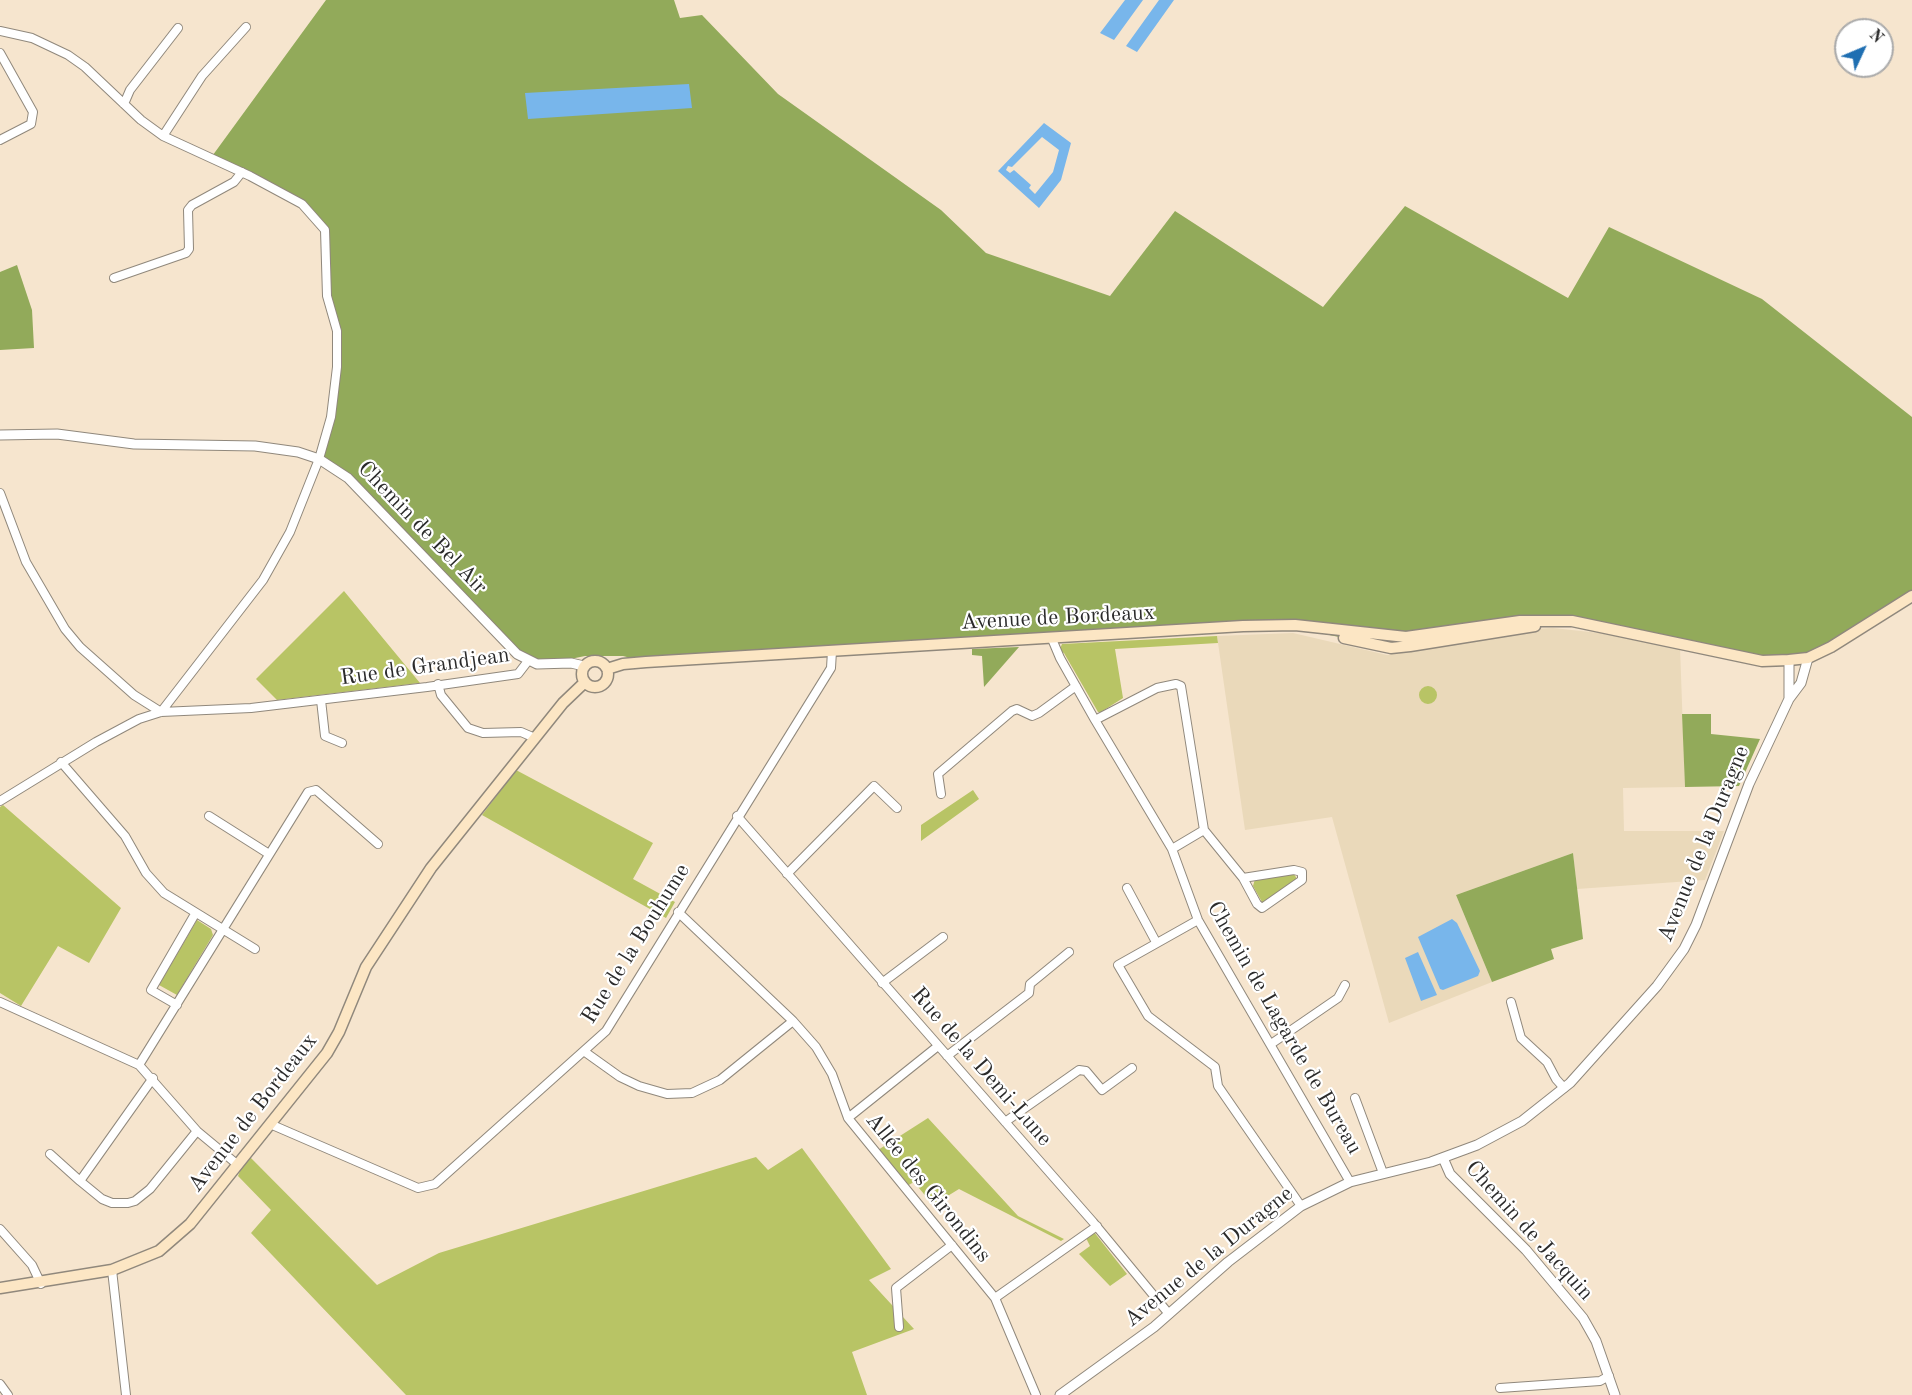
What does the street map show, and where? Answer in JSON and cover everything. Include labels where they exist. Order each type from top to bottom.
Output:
[{"type":"main road","points":[[1272,627],[1320,633],[1391,648],[1422,646],[1550,624],[1601,626],[1762,661],[1789,660],[1808,658],[1849,637],[1912,596]]},
{"type":"main road","name":"Avenue de Bordeaux","points":[[608,669],[623,664],[646,662],[1243,626],[1295,625],[1406,638],[1510,621],[1572,621],[1601,626]]},
{"type":"main road","points":[[596,660],[608,669],[608,677],[600,686],[592,686],[585,682],[582,674],[584,666],[596,660]]},
{"type":"main road","name":"Avenue de Bordeaux","points":[[0,1288],[41,1284],[112,1270],[139,1261],[168,1245],[190,1224],[335,1040],[366,967],[409,900],[534,738],[563,703],[585,682]]},
{"type":"street","points":[[163,136],[202,76],[246,27]]},
{"type":"street","points":[[124,104],[130,90],[178,28]]},
{"type":"street","points":[[0,41],[2,32],[32,38],[68,55],[163,136],[242,172],[302,204],[325,230],[327,296],[337,331],[337,367],[331,417],[319,459],[290,532],[263,580],[221,631],[187,676],[174,698],[161,712],[134,695],[80,647],[64,629],[26,562],[3,513],[0,492]]},
{"type":"street","points":[[0,53],[33,112],[31,124],[0,140]]},
{"type":"street","points":[[114,278],[186,253],[189,249],[188,210],[192,205],[234,182],[242,172]]},
{"type":"street","name":"Chemin de Bel Air","points":[[0,435],[57,434],[134,444],[255,446],[298,452],[319,459],[348,478],[508,646],[528,661]]},
{"type":"street","name":"Chemin de Lagarde de Bureau","points":[[1053,639],[1076,687],[1172,849],[1198,920],[1350,1182]]},
{"type":"street","name":"Rue de la Bouhume","points":[[270,1124],[418,1188],[435,1184],[606,1031],[737,816],[831,668],[832,651]]},
{"type":"street","name":"Avenue de la Duragne","points":[[1060,1395],[1169,1314],[1228,1262],[1301,1206],[1350,1182],[1443,1158],[1477,1145],[1522,1121],[1564,1088],[1657,986],[1684,950],[1696,925],[1749,784],[1789,699],[1801,683],[1808,658]]},
{"type":"street","name":"Avenue de la Duragne","points":[[1789,660],[1789,699]]},
{"type":"street","points":[[528,661],[537,664],[584,666]]},
{"type":"street","name":"Rue de Grandjean","points":[[0,801],[61,762],[139,719],[161,712],[251,708],[427,687],[518,674],[528,661]]},
{"type":"street","points":[[438,684],[441,695],[468,728],[483,733],[521,732],[534,738]]},
{"type":"street","points":[[1095,720],[1157,688],[1176,684],[1181,686],[1204,830],[1243,878],[1257,904],[1263,909],[1302,880],[1302,872],[1294,870],[1243,878]]},
{"type":"street","points":[[941,794],[938,774],[1012,711],[1017,709],[1032,716],[1040,713],[1076,687]]},
{"type":"street","name":"Rue de Grandjean","points":[[321,700],[325,736],[342,743]]},
{"type":"street","points":[[61,762],[125,836],[152,881],[164,893],[255,950]]},
{"type":"street","points":[[787,874],[874,786],[897,808]]},
{"type":"street","points":[[139,1065],[308,792],[316,790],[378,844]]},
{"type":"street","points":[[209,816],[269,854]]},
{"type":"street","name":"Rue de la Demi-Lune","points":[[737,816],[1097,1226],[1169,1314]]},
{"type":"street","points":[[1172,849],[1204,830]]},
{"type":"street","points":[[1127,888],[1156,942]]},
{"type":"street","name":"Allée des Girondins","points":[[678,912],[794,1021],[816,1047],[848,1118],[996,1299],[1036,1395]]},
{"type":"street","points":[[177,1005],[151,990],[195,914]]},
{"type":"street","points":[[1198,920],[1118,965],[1148,1016],[1215,1068],[1218,1086],[1301,1206]]},
{"type":"street","points":[[882,982],[943,937]]},
{"type":"street","points":[[946,1056],[1029,993],[1030,984],[1069,952]]},
{"type":"street","points":[[1271,1044],[1338,998],[1344,985]]},
{"type":"street","points":[[1511,1002],[1521,1038],[1548,1062],[1556,1079],[1564,1088]]},
{"type":"street","points":[[1,1004],[117,1053],[139,1065],[153,1078],[197,1131],[238,1165]]},
{"type":"street","points":[[585,1052],[620,1077],[639,1086],[667,1094],[692,1093],[728,1075],[794,1021]]},
{"type":"street","points":[[848,1118],[938,1046]]},
{"type":"street","points":[[1005,1122],[1079,1070],[1086,1071],[1102,1090],[1132,1068]]},
{"type":"street","points":[[80,1180],[153,1078]]},
{"type":"street","points":[[1355,1098],[1383,1173]]},
{"type":"street","points":[[50,1154],[102,1199],[112,1203],[128,1203],[135,1201],[150,1189],[197,1131]]},
{"type":"street","name":"Chemin de Jacquin","points":[[1443,1158],[1450,1174],[1526,1250],[1582,1318],[1593,1335],[1615,1395]]},
{"type":"street","points":[[996,1299],[1097,1226]]},
{"type":"street","points":[[0,1229],[32,1264],[41,1284]]},
{"type":"street","points":[[899,1327],[896,1288],[952,1245]]},
{"type":"street","points":[[112,1270],[126,1395]]},
{"type":"street","points":[[1500,1389],[1600,1380],[1609,1376]]},
{"type":"street","points":[[0,1384],[8,1395]]},
{"type":"shaded area","points":[[1553,628],[1609,634],[1680,647],[1685,787],[1623,788],[1624,831],[1724,831],[1705,880],[1577,889],[1573,853],[1456,895],[1492,982],[1389,1023],[1332,817],[1245,830],[1217,636],[1293,633],[1387,655],[1511,630]]},
{"type":"green space","points":[[326,0],[674,0],[680,18],[702,15],[778,94],[941,210],[986,253],[1110,296],[1175,211],[1323,307],[1405,206],[1568,298],[1609,227],[1762,299],[1912,417],[1912,596],[1816,654],[1762,661],[1606,626],[1550,624],[1391,648],[1320,633],[1272,627],[646,662],[623,656],[585,656],[546,664],[528,661],[348,478],[319,459],[331,417],[337,331],[327,296],[325,230],[302,204],[210,159]]},
{"type":"green space","points":[[17,265],[32,310],[34,348],[0,350],[0,272]]},
{"type":"green space","points":[[344,591],[420,683],[277,700],[256,679]]},
{"type":"green space","points":[[1217,636],[1218,643],[1115,649],[1123,698],[1101,712],[1098,712],[1064,653],[1059,651],[1062,644]]},
{"type":"green space","points":[[1019,647],[984,687],[982,656],[972,655],[972,649]]},
{"type":"green space","points":[[1428,686],[1434,689],[1437,695],[1434,701],[1428,704],[1422,701],[1419,695],[1422,689]]},
{"type":"green space","points":[[1682,714],[1711,714],[1711,734],[1760,739],[1739,786],[1685,787]]},
{"type":"green space","points":[[516,770],[653,843],[633,879],[675,902],[666,918],[482,815]]},
{"type":"green space","points":[[973,790],[979,799],[921,841],[921,825]]},
{"type":"green space","points":[[3,805],[121,908],[89,963],[58,946],[21,1006],[0,993],[0,807]]},
{"type":"green space","points":[[1573,853],[1583,939],[1551,949],[1554,959],[1492,982],[1456,895]]},
{"type":"green space","points":[[1294,874],[1297,879],[1267,902],[1262,902],[1253,886],[1255,879]]},
{"type":"green space","points":[[197,920],[211,929],[213,935],[177,995],[159,985]]},
{"type":"green space","points":[[928,1118],[1018,1216],[1064,1239],[1061,1241],[959,1189],[933,1205],[914,1182],[907,1186],[878,1150]]},
{"type":"green space","points":[[802,1148],[891,1269],[869,1280],[914,1329],[852,1352],[867,1395],[406,1395],[251,1233],[271,1210],[238,1176],[247,1154],[377,1285],[439,1253],[756,1157],[768,1170]]},
{"type":"green space","points":[[1094,1232],[1127,1274],[1110,1286],[1079,1254],[1090,1246],[1086,1238]]},
{"type":"water","points":[[1125,0],[1143,0],[1114,40],[1100,33]]},
{"type":"water","points":[[1159,0],[1174,0],[1137,52],[1126,46]]},
{"type":"water","points":[[689,84],[692,108],[528,119],[525,93]]},
{"type":"water","points":[[1044,123],[1071,143],[1061,180],[1039,208],[998,171]],"holes":[[[1042,137],[1059,150],[1053,172],[1035,194],[1029,188],[1031,185],[1014,170],[1010,173],[1006,170],[1008,166],[1012,167]]]},
{"type":"water","points":[[1452,919],[1457,923],[1480,971],[1478,976],[1443,990],[1440,989],[1418,937]]},
{"type":"water","points":[[1418,952],[1437,995],[1421,1001],[1405,958]]}]
